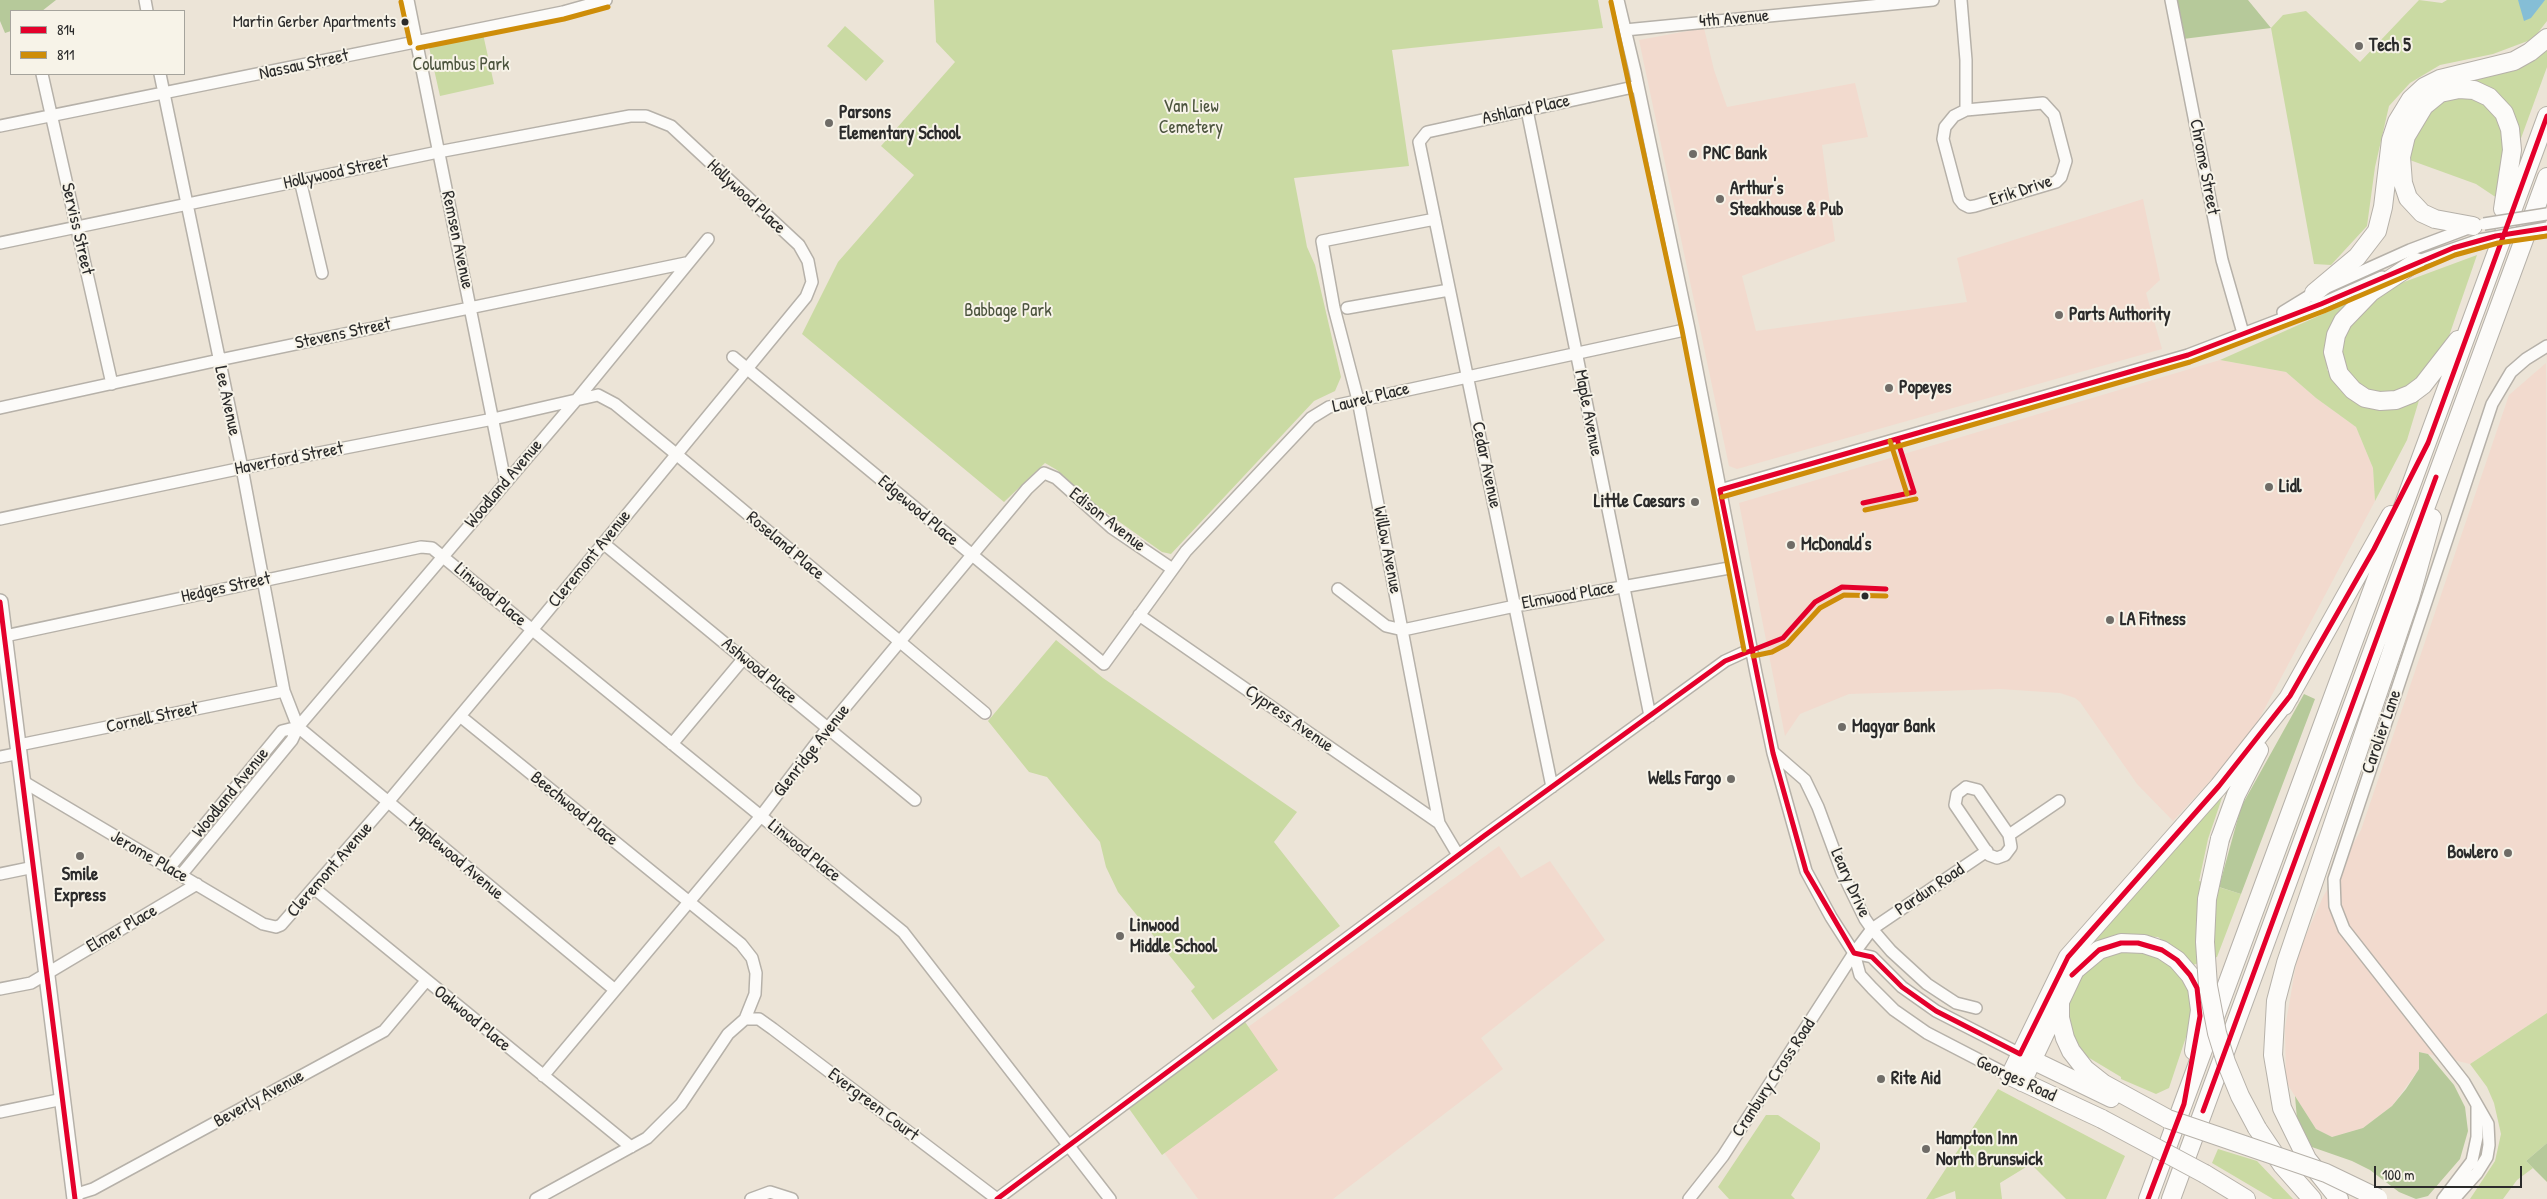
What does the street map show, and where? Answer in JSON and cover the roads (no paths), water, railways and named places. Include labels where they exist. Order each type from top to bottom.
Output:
[{"type":"highway","points":[[2314,293],[2357,257],[2377,231],[2384,207],[2391,140],[2397,122],[2411,99],[2424,87],[2440,79],[2514,61],[2530,52],[2547,38]]},
{"type":"highway","points":[[2479,230],[2435,219],[2417,209],[2408,198],[2401,175],[2401,157],[2406,136],[2417,115],[2436,96],[2459,89],[2474,90],[2489,96],[2504,113],[2510,129],[2512,162],[2495,254]]},
{"type":"highway","points":[[2148,1199],[2547,116]]},
{"type":"highway","points":[[2171,1199],[2547,177]]},
{"type":"highway","points":[[2416,262],[2363,299],[2339,327],[2334,343],[2334,360],[2339,374],[2347,386],[2365,398],[2380,401],[2396,400],[2411,394],[2429,379],[2470,324]]},
{"type":"highway","points":[[2340,1199],[2307,1159],[2282,1108],[2273,1054],[2276,1002],[2286,963],[2410,598],[2466,395]]},
{"type":"highway","points":[[2312,1199],[2286,1171],[2256,1128],[2226,1062],[2216,1033],[2208,986],[2205,942],[2207,899],[2220,839],[2242,782],[2374,549],[2428,443]]},
{"type":"highway","points":[[2016,1079],[2068,957],[2219,786],[2290,696]]},
{"type":"highway","points":[[2026,1057],[2071,977],[2080,965],[2099,950],[2114,945],[2144,944],[2162,950],[2177,960],[2194,982],[2200,1010],[2184,1104]]},
{"type":"highway","points":[[2060,999],[2063,1032],[2070,1051],[2111,1094],[2168,1118],[2342,1180],[2379,1198]]},
{"type":"highway","name":"Georges Road","points":[[2026,1057],[2111,1094]]},
{"type":"highway","name":"Georges Road","points":[[2016,1079],[2102,1119],[2205,1174]]},
{"type":"highway","points":[[2180,1199],[2190,1146]]},
{"type":"highway","points":[[2205,1174],[2235,1199]]},
{"type":"highway","points":[[2205,1174],[2246,1199]]},
{"type":"main road","points":[[0,602],[75,1197]]},
{"type":"street","name":"Remsen Avenue","points":[[408,0],[505,481]]},
{"type":"street","name":"Nassau Street","points":[[0,126],[563,12],[606,0]]},
{"type":"street","name":"Georges Road","points":[[1618,0],[1689,329],[1751,649],[1773,752],[1806,871],[1831,917],[1854,953],[1860,975],[1894,1010],[1942,1043],[2016,1079]]},
{"type":"street","name":"4th Avenue","points":[[1625,30],[1868,3],[1933,0]]},
{"type":"street","points":[[1961,0],[1966,60],[1966,110]]},
{"type":"street","name":"Chrome Street","points":[[2171,0],[2222,260],[2243,333]]},
{"type":"street","name":"Serviss Street","points":[[42,75],[112,384]]},
{"type":"street","name":"Lee Avenue","points":[[160,75],[242,468],[284,691],[298,727]]},
{"type":"street","name":"Ashland Place","points":[[1419,142],[1428,132],[1638,86]]},
{"type":"street","name":"Erik Drive","points":[[2043,103],[2049,107],[2054,115],[2066,161],[2061,177],[2056,182],[1975,206],[1962,204],[1959,200],[1945,153],[1943,139],[1945,127],[1949,121],[1966,110],[2043,103]]},
{"type":"street","name":"Maple Avenue","points":[[1526,110],[1650,716]]},
{"type":"street","name":"Hollywood Street","points":[[0,243],[438,152],[630,116],[646,116],[671,126]]},
{"type":"street","name":"Hollywood Place","points":[[671,126],[799,245],[808,261],[811,274]]},
{"type":"street","name":"Cedar Avenue","points":[[1419,142],[1552,787]]},
{"type":"street","points":[[300,180],[322,273]]},
{"type":"street","points":[[2262,325],[2314,293],[2417,247],[2547,214]]},
{"type":"street","name":"Willow Avenue","points":[[1435,220],[1322,241],[1334,308],[1358,400],[1439,823],[1458,855]]},
{"type":"street","points":[[1720,490],[2188,355],[2262,325],[2321,304],[2416,262],[2479,230],[2547,228]]},
{"type":"street","name":"Woodland Avenue","points":[[181,875],[292,740],[298,727],[444,557],[505,481],[578,398],[686,263],[708,239]]},
{"type":"street","name":"Stevens Street","points":[[0,408],[219,360],[686,263]]},
{"type":"street","name":"Cleremont Avenue","points":[[276,927],[290,918],[388,802],[806,297],[812,282],[811,274]]},
{"type":"street","points":[[1347,308],[1450,290]]},
{"type":"street","name":"Laurel Place","points":[[1104,664],[1171,568],[1311,418],[1329,407],[1689,329]]},
{"type":"street","name":"Carolier Lane","points":[[2454,1199],[2481,1167],[2488,1152],[2488,1124],[2464,1082],[2344,929],[2335,906],[2334,879],[2492,404],[2511,372],[2526,359],[2547,346]]},
{"type":"street","name":"Edgewood Place","points":[[733,357],[1104,664]]},
{"type":"street","name":"Roseland Place","points":[[578,398],[598,395],[615,404],[985,713]]},
{"type":"street","name":"Haverford Street","points":[[0,519],[242,468],[493,419],[578,398]]},
{"type":"street","name":"Glenridge Avenue","points":[[543,1076],[761,816],[828,729],[899,642],[1027,489],[1044,473]]},
{"type":"street","name":"Edison Avenue","points":[[1044,473],[1056,478],[1112,528],[1171,568]]},
{"type":"street","name":"Ashwood Place","points":[[603,543],[915,800]]},
{"type":"street","name":"Hedges Street","points":[[3,637],[426,546],[444,557]]},
{"type":"street","name":"Linwood Place","points":[[444,557],[903,932],[1110,1199]]},
{"type":"street","name":"Elmwood Place","points":[[1403,630],[1515,606],[1735,567]]},
{"type":"street","points":[[1338,589],[1386,626],[1403,630]]},
{"type":"street","name":"Cypress Avenue","points":[[1139,615],[1439,823]]},
{"type":"street","points":[[997,1199],[1458,855],[1726,661],[1751,649]]},
{"type":"street","points":[[672,744],[744,658]]},
{"type":"street","name":"Cornell Street","points":[[0,757],[20,749],[284,691]]},
{"type":"street","name":"Beechwood Place","points":[[460,716],[689,902]]},
{"type":"street","name":"Woodland Avenue","points":[[169,868],[282,731],[298,727]]},
{"type":"street","name":"Maplewood Avenue","points":[[298,727],[615,990]]},
{"type":"street","name":"Leary Drive","points":[[1773,752],[1805,780],[1818,806],[1842,872],[1865,919],[1872,929],[1891,951],[1927,984],[1956,1003],[1976,1008]]},
{"type":"street","name":"Jerome Place","points":[[24,782],[263,924],[276,927]]},
{"type":"street","points":[[1971,787],[1978,790],[2009,835],[2011,847],[2005,855],[1997,858],[1987,852],[1955,805],[1955,797],[1960,790],[1971,787]]},
{"type":"street","points":[[2009,835],[2059,800]]},
{"type":"street","name":"Pardun Road","points":[[1854,953],[1872,929],[1987,852]]},
{"type":"street","points":[[0,874],[34,868]]},
{"type":"street","name":"Elmer Place","points":[[0,989],[31,983],[196,884]]},
{"type":"street","name":"Oakwood Place","points":[[314,889],[631,1147]]},
{"type":"street","points":[[536,1199],[647,1138],[681,1104],[728,1034],[745,1019],[755,994],[756,973],[752,958],[741,944],[689,902]]},
{"type":"street","name":"Georges Road","points":[[1854,953],[1872,958],[1902,987],[1936,1011],[2026,1057]]},
{"type":"street","name":"Cranbury Cross Road","points":[[1688,1199],[1723,1156],[1854,953]]},
{"type":"street","name":"Beverly Avenue","points":[[75,1197],[384,1031],[426,981]]},
{"type":"street","name":"Evergreen Court","points":[[745,1019],[759,1019],[773,1029],[997,1199]]},
{"type":"street","points":[[0,1112],[63,1099]]},
{"type":"street","name":"Carolier Lane","points":[[2443,1199],[2472,1161],[2477,1137],[2477,1105]]},
{"type":"street","points":[[751,1199],[770,1192],[792,1199]]},
{"type":"water","points":[[2518,0],[2545,0],[2531,18],[2524,21]]},
{"type":"place","name":"Martin Gerber Apartments","points":[[405,22]]},
{"type":"place","name":"Tech 5","points":[[2359,46]]},
{"type":"place","name":"Parsons Elementary School","points":[[829,123]]},
{"type":"place","name":"PNC Bank","points":[[1693,154]]},
{"type":"place","name":"Arthur's Steakhouse & Pub","points":[[1720,199]]},
{"type":"place","name":"Parts Authority","points":[[2059,315]]},
{"type":"place","name":"Popeyes","points":[[1889,388]]},
{"type":"place","name":"Lidl","points":[[2269,487]]},
{"type":"place","name":"Little Caesars","points":[[1695,502]]},
{"type":"place","name":"McDonald's","points":[[1791,545]]},
{"type":"place","name":"LA Fitness","points":[[2110,620]]},
{"type":"place","name":"Magyar Bank","points":[[1842,727]]},
{"type":"place","name":"Wells Fargo","points":[[1731,779]]},
{"type":"place","name":"Bowlero","points":[[2508,853]]},
{"type":"place","name":"Smile Express","points":[[80,856]]},
{"type":"place","name":"Linwood Middle School","points":[[1120,936]]},
{"type":"place","name":"Rite Aid","points":[[1881,1079]]},
{"type":"place","name":"Hampton Inn North Brunswick","points":[[1926,1149]]},
{"type":"park label","name":"Columbus Park","points":[[461,65]]},
{"type":"park label","name":"Van Liew Cemetery","points":[[1191,117]]},
{"type":"park label","name":"Babbage Park","points":[[1008,311]]}]
